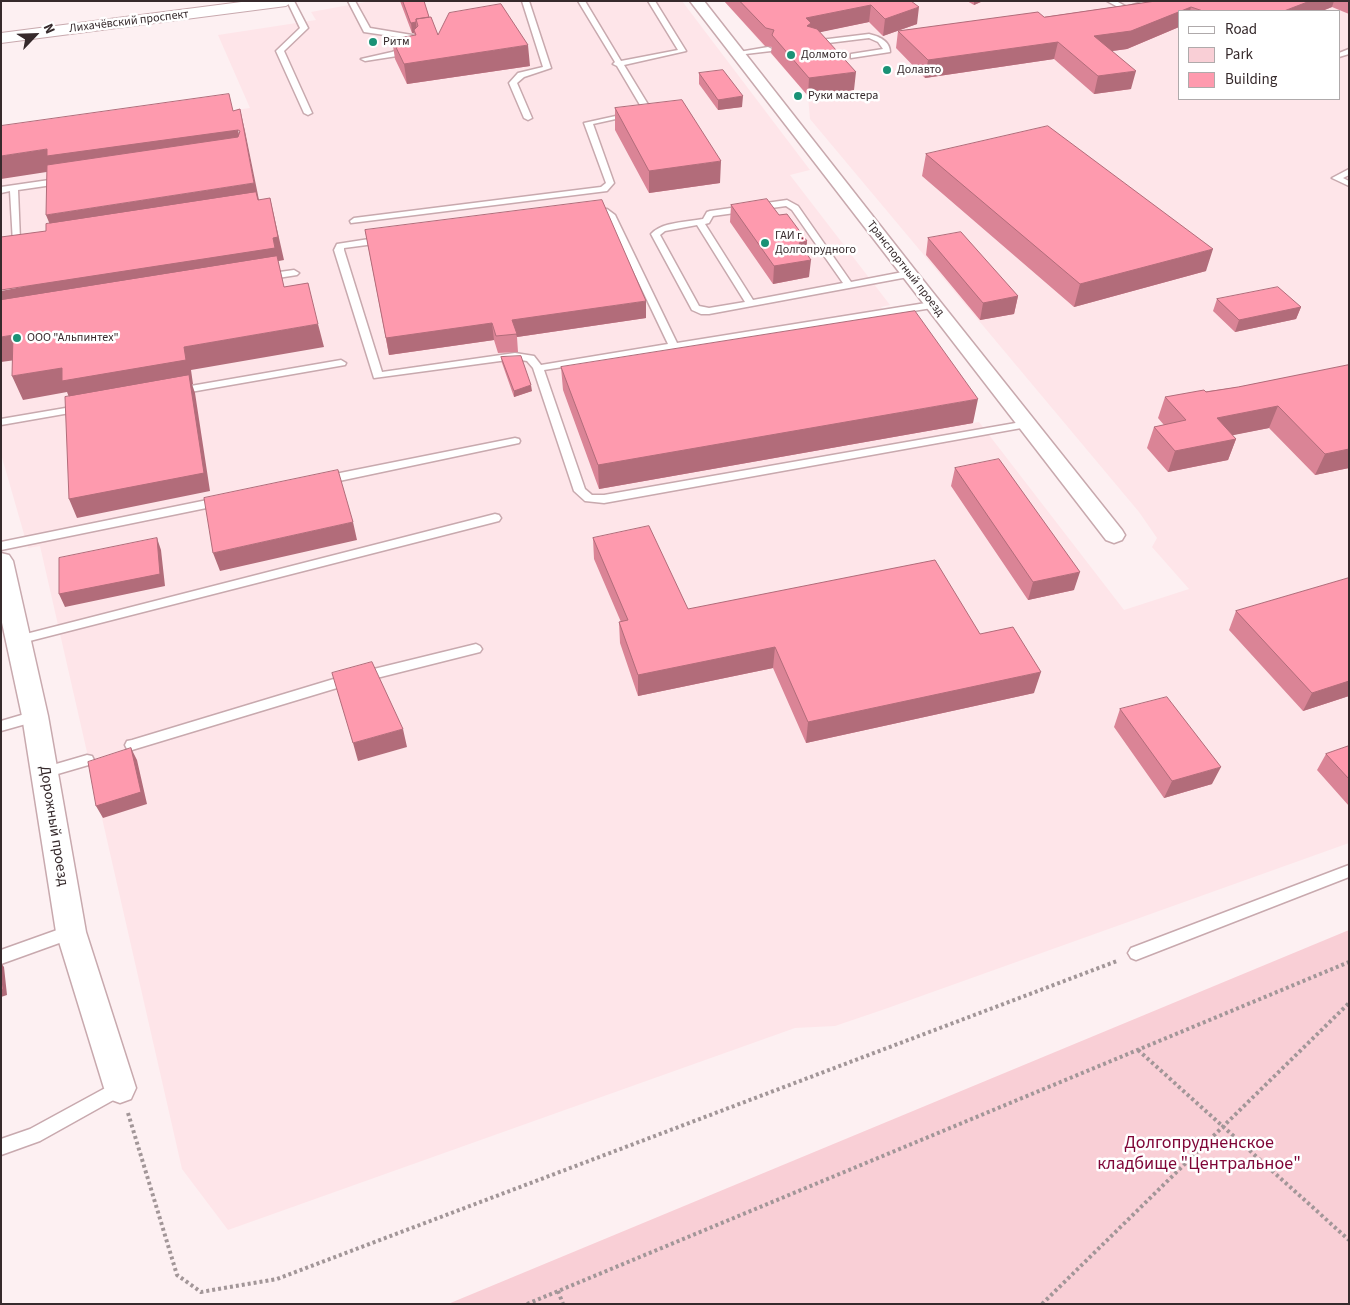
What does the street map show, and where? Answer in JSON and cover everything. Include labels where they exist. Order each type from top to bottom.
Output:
[{"type":"main road","name":"Лихачёвский проспект","points":[[1,23],[183,1]]},
{"type":"main road","name":"Лихачёвский проспект","points":[[1,38],[286,1]]},
{"type":"street","name":"Транспортный проезд","points":[[697,1],[932,305],[1114,536]]},
{"type":"street","name":"Дорожный проезд","points":[[1,561],[35,716],[71,932],[120,1088]]},
{"type":"lane","points":[[290,1],[304,28],[280,51],[308,113]]},
{"type":"lane","points":[[351,1],[368,30],[412,37],[439,33]]},
{"type":"lane","points":[[525,1],[547,68],[522,75],[513,83],[528,118]]},
{"type":"lane","points":[[354,221],[604,189],[610,183],[588,123],[648,111],[581,1]]},
{"type":"lane","points":[[618,64],[682,51],[651,1]]},
{"type":"lane","points":[[1110,1],[1127,10],[1152,1]]},
{"type":"lane","points":[[812,43],[870,36],[876,38],[887,50],[854,56]]},
{"type":"lane","points":[[364,58],[394,54],[416,45],[412,37]]},
{"type":"lane","points":[[737,53],[768,49]]},
{"type":"lane","points":[[1349,171],[1336,178],[1349,184]]},
{"type":"lane","points":[[1,190],[73,180]]},
{"type":"lane","points":[[14,189],[16,241],[23,244],[35,244]]},
{"type":"lane","points":[[849,285],[795,208],[787,203],[710,214],[706,221],[662,230],[655,234],[695,308],[701,311],[751,304],[908,274]]},
{"type":"lane","points":[[580,214],[599,211],[611,214],[674,346]]},
{"type":"lane","points":[[700,223],[751,304]]},
{"type":"lane","points":[[396,238],[340,246],[339,250],[378,376],[515,356],[530,358],[538,368],[580,491],[589,498],[614,497],[1026,424]]},
{"type":"lane","points":[[255,279],[294,273]]},
{"type":"lane","points":[[538,368],[932,305]]},
{"type":"lane","points":[[166,393],[341,363]]},
{"type":"lane","points":[[1,422],[98,405]]},
{"type":"lane","points":[[310,483],[515,441]]},
{"type":"lane","points":[[1,546],[232,499]]},
{"type":"lane","points":[[18,640],[495,518]]},
{"type":"lane","points":[[132,745],[337,683],[476,649]]},
{"type":"lane","points":[[1,726],[35,716]]},
{"type":"lane","points":[[44,773],[87,760]]},
{"type":"lane","points":[[1136,953],[1349,871]]},
{"type":"lane","points":[[1,957],[71,932]]},
{"type":"lane","points":[[1,1147],[34,1135],[120,1088]]},
{"type":"path","points":[[120,1088],[177,1275],[201,1292],[277,1279],[1136,953]]},
{"type":"path","points":[[527,1304],[1349,962]]},
{"type":"path","points":[[1042,1304],[1349,1003]]},
{"type":"path","points":[[1138,1050],[1349,1240]]},
{"type":"path","points":[[558,1291],[563,1304]]},
{"type":"shaded area","points":[[371,1],[682,1],[810,170],[790,175],[890,305],[881,307],[890,321],[973,423],[979,422],[1124,610],[1189,589],[1152,547],[1157,538],[1139,512],[810,119],[808,96],[724,1],[1349,1],[1349,843],[835,1026],[795,1028],[228,1230],[182,1169],[40,546],[28,548],[1,454],[1,143],[250,108],[218,35],[316,20],[311,12]]},
{"type":"green space","name":"Долгопрудненское кладбище \"Центральное\"","points":[[1349,930],[1349,1304],[448,1304]]},
{"type":"building","points":[[403,1],[424,1],[429,17],[416,19],[416,22],[411,23]]},
{"type":"building","points":[[740,1],[911,1],[919,7],[885,19],[871,5],[806,18],[811,23],[807,26],[817,29],[856,72],[809,78],[772,35],[774,30],[766,28]]},
{"type":"building","points":[[1156,1],[1310,1],[1287,10],[1200,10],[1191,7],[1178,10],[1178,12],[1131,31],[1094,36],[1136,71],[1098,76],[1058,42],[928,60],[898,31],[1038,12],[1044,17]]},
{"type":"building","points":[[501,4],[528,45],[404,64],[392,39],[416,35],[414,30],[418,26],[416,19],[431,17],[438,35],[449,13]]},
{"type":"building","points":[[723,70],[743,96],[718,100],[699,73]]},
{"type":"building","points":[[229,94],[233,111],[240,109],[254,183],[46,215],[47,165],[238,137],[240,131],[47,156],[47,149],[1,156],[1,126]]},
{"type":"building","points":[[682,100],[721,161],[649,171],[615,108]]},
{"type":"building","points":[[1048,126],[1213,249],[1080,284],[926,154]]},
{"type":"building","points":[[256,192],[258,200],[270,198],[278,237],[273,238],[275,248],[1,290],[1,237],[46,231],[46,224]]},
{"type":"building","points":[[767,199],[779,215],[787,214],[807,241],[799,243],[811,260],[774,266],[731,205]]},
{"type":"building","points":[[602,200],[646,301],[512,320],[517,334],[496,336],[492,323],[386,338],[365,230]]},
{"type":"building","points":[[961,232],[1018,296],[983,303],[928,238]]},
{"type":"building","points":[[277,256],[284,287],[308,283],[318,324],[184,347],[186,360],[62,381],[62,368],[12,376],[13,335],[1,337],[1,300]]},
{"type":"building","points":[[1278,287],[1301,307],[1239,320],[1217,299]]},
{"type":"building","points":[[915,311],[978,399],[598,465],[561,367]]},
{"type":"building","points":[[521,356],[531,385],[514,391],[501,357]]},
{"type":"building","points":[[1349,365],[1349,449],[1325,454],[1278,406],[1217,418],[1236,439],[1175,451],[1154,427],[1186,420],[1165,397],[1204,390],[1206,392],[1238,387]]},
{"type":"building","points":[[189,375],[204,473],[69,499],[65,397]]},
{"type":"building","points":[[999,459],[1080,572],[1033,582],[955,468]]},
{"type":"building","points":[[338,470],[353,522],[213,553],[204,498]]},
{"type":"building","points":[[649,526],[688,609],[935,560],[980,634],[1013,627],[1041,672],[808,722],[775,647],[638,675],[619,622],[628,620],[593,538]]},
{"type":"building","points":[[157,538],[160,574],[59,594],[59,558]]},
{"type":"building","points":[[1349,578],[1349,681],[1312,693],[1236,611]]},
{"type":"building","points":[[372,662],[403,729],[353,743],[332,673]]},
{"type":"building","points":[[1167,697],[1221,767],[1172,781],[1120,709]]},
{"type":"building","points":[[1349,746],[1349,779],[1326,754]]},
{"type":"building","points":[[131,748],[141,792],[96,806],[88,762]]},
{"type":"building","points":[[1,970],[3,989],[1,990]]},
{"type":"place","name":"Ритм","points":[[373,42]]},
{"type":"place","name":"Долмото","points":[[791,55]]},
{"type":"place","name":"Долавто","points":[[887,70]]},
{"type":"place","name":"Руки мастера","points":[[798,96]]},
{"type":"place","name":"ГАИ г. Долгопрудного","points":[[765,243]]},
{"type":"place","name":"ООО \"Альпинтех\"","points":[[17,338]]}]
